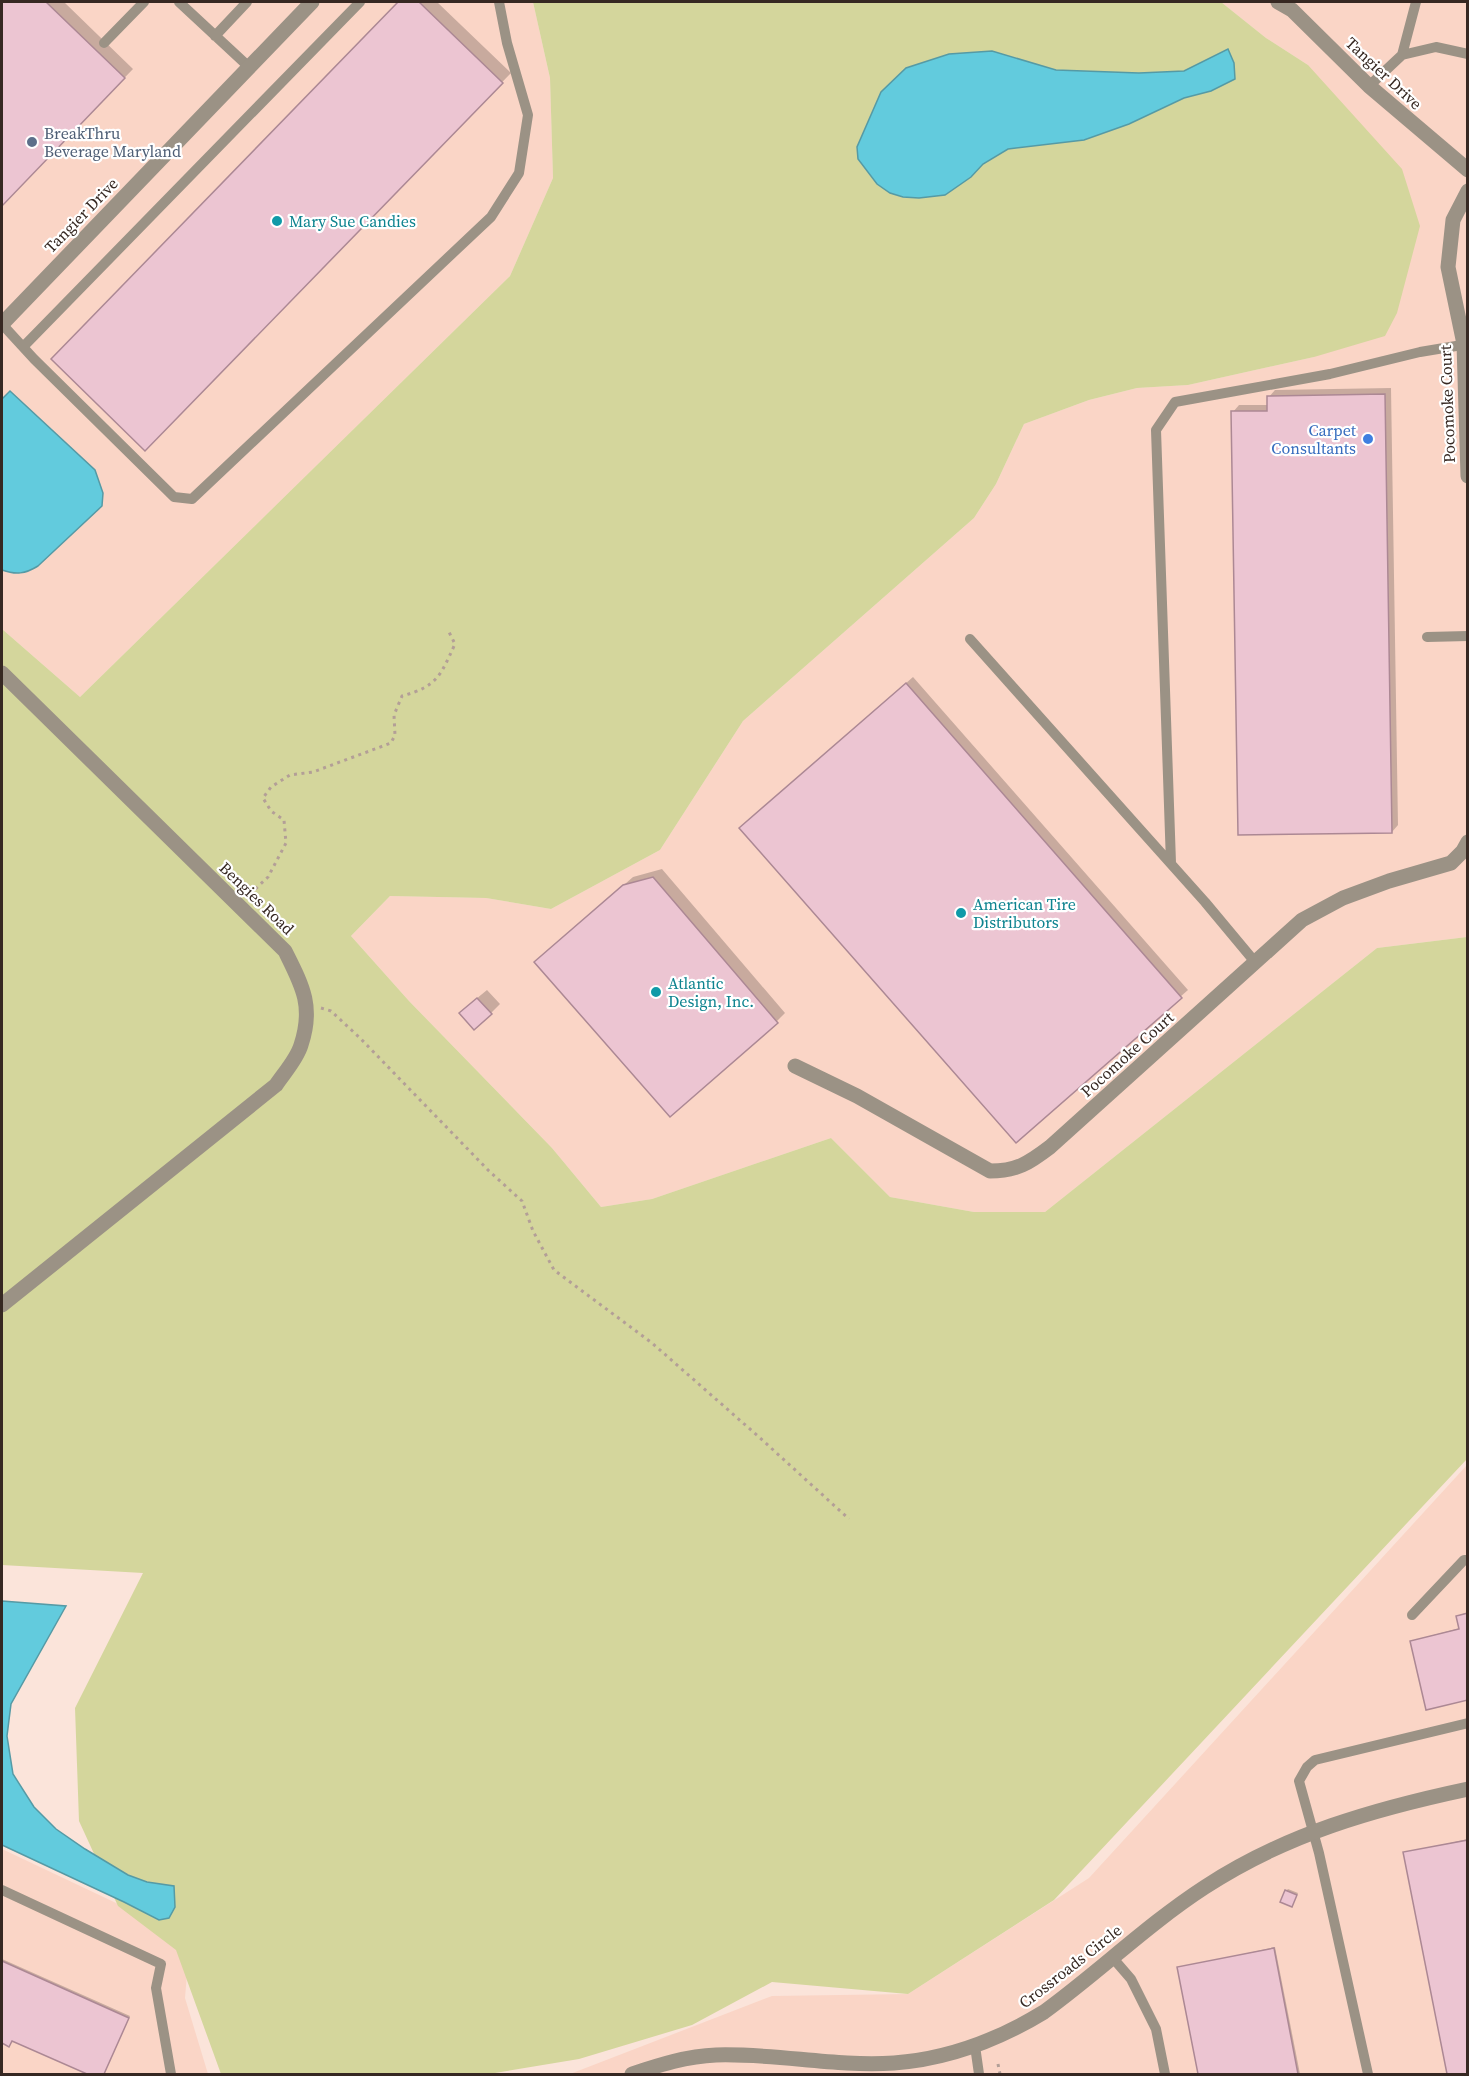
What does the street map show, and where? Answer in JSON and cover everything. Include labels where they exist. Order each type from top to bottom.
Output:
[{"type":"street","name":"Tangier Drive","points":[[2,324],[312,2]]},
{"type":"street","name":"Tangier Drive","points":[[1278,2],[1292,10],[1369,86],[1467,170]]},
{"type":"street","name":"Pocomoke Court","points":[[1467,191],[1453,219],[1448,267],[1466,344],[1467,476]]},
{"type":"street","name":"Bengies Road","points":[[2,674],[285,951],[300,979],[308,1004],[301,1047],[276,1085],[2,1305]]},
{"type":"street","name":"Pocomoke Court","points":[[795,1066],[857,1096],[990,1171],[1019,1168],[1050,1147],[1302,920],[1343,898],[1389,881],[1451,863],[1467,842]]},
{"type":"street","name":"Crossroads Circle","points":[[632,2074],[686,2059],[714,2055],[767,2056],[824,2068],[859,2064],[893,2069],[918,2060],[975,2046],[1020,2027],[1044,2013],[1112,1957],[1205,1887],[1265,1853],[1313,1831],[1384,1808],[1467,1789]]},
{"type":"lane","points":[[104,43],[144,2]]},
{"type":"lane","points":[[179,2],[249,67]]},
{"type":"lane","points":[[215,36],[247,2]]},
{"type":"lane","points":[[23,347],[360,2]]},
{"type":"lane","points":[[2,324],[174,497],[192,499],[491,217],[519,172],[528,115],[507,43],[499,2]]},
{"type":"lane","points":[[1402,55],[1416,2]]},
{"type":"lane","points":[[1369,86],[1402,55],[1436,47],[1467,54]]},
{"type":"lane","points":[[1171,863],[1156,430],[1175,402],[1330,374],[1420,352],[1466,344]]},
{"type":"lane","points":[[1427,637],[1467,636]]},
{"type":"lane","points":[[970,639],[1171,863],[1256,962]]},
{"type":"lane","points":[[1412,1615],[1464,1560],[1467,1560]]},
{"type":"lane","points":[[1368,2074],[1313,1831],[1299,1781],[1307,1767],[1315,1760],[1467,1723]]},
{"type":"lane","points":[[2,1890],[161,1964],[156,1988],[171,2074]]},
{"type":"lane","points":[[1112,1957],[1131,1979],[1156,2029],[1165,2074]]},
{"type":"lane","points":[[975,2046],[979,2074]]},
{"type":"path","points":[[238,905],[268,877],[286,843],[284,820],[271,811],[263,798],[271,787],[290,775],[313,772],[391,743],[395,735],[394,715],[402,696],[423,690],[440,676],[455,644],[448,632]]},
{"type":"path","points":[[308,1004],[331,1011],[489,1171],[522,1201],[533,1231],[554,1270],[652,1343],[849,1519]]},
{"type":"path","points":[[998,2064],[1000,2074]]},
{"type":"shaded area","points":[[2,2],[533,2],[550,78],[553,178],[510,276],[80,697],[2,629]]},
{"type":"shaded area","points":[[1221,2],[1467,2],[1467,937],[1377,948],[1045,1212],[974,1212],[890,1197],[831,1138],[652,1199],[601,1207],[552,1148],[409,1001],[351,936],[390,896],[486,898],[551,909],[660,850],[743,721],[974,518],[996,484],[1024,424],[1089,400],[1137,388],[1188,385],[1314,357],[1308,65],[1266,38]]},
{"type":"shaded area","points":[[1467,1465],[1467,2074],[570,2074],[772,1996],[908,1994],[1089,1878]]},
{"type":"shaded area","points":[[2,1849],[190,1938],[185,1998],[208,2074],[2,2074]]},
{"type":"green space","points":[[533,2],[1221,2],[1266,38],[1308,65],[1402,169],[1420,226],[1397,313],[1385,336],[1314,357],[1188,385],[1137,388],[1089,400],[1024,424],[996,484],[974,518],[743,721],[660,850],[551,909],[486,898],[390,896],[351,936],[409,1001],[552,1148],[601,1207],[652,1199],[831,1138],[890,1197],[974,1212],[1045,1212],[1377,948],[1467,937],[1467,1459],[1054,1900],[908,1994],[772,1982],[692,2025],[579,2059],[489,2074],[221,2074],[176,1950],[118,1906],[79,1821],[75,1708],[143,1573],[2,1565],[2,629],[80,697],[510,276],[553,178],[550,78]],"holes":[[[1228,49],[1211,91],[1184,98],[1129,124],[1084,140],[1008,149],[919,198],[890,193],[992,51],[1056,70],[1139,73],[1184,71]]]},
{"type":"water","points":[[1228,49],[1234,63],[1235,79],[1211,91],[1184,98],[1129,124],[1084,140],[1008,149],[983,164],[971,177],[945,195],[919,198],[890,193],[877,184],[858,159],[857,147],[881,92],[906,68],[949,54],[992,51],[1056,70],[1139,73],[1184,71]]},
{"type":"water","points":[[10,391],[95,470],[103,493],[102,506],[38,566],[20,573],[2,570],[2,399]]},
{"type":"water","points":[[2,1601],[66,1606],[11,1704],[7,1736],[13,1774],[34,1807],[56,1829],[128,1875],[147,1882],[174,1886],[175,1907],[169,1918],[159,1920],[2,1845]]},
{"type":"building","name":"BreakThru Beverage Maryland","points":[[2,2],[46,2],[125,78],[2,206]]},
{"type":"building","name":"Mary Sue Candies","points":[[398,2],[419,2],[503,83],[145,451],[51,359]]},
{"type":"building","points":[[1385,394],[1392,833],[1238,835],[1231,411],[1267,411],[1267,396]]},
{"type":"building","name":"American Tire Distributors","points":[[906,683],[1182,998],[1016,1143],[739,828]]},
{"type":"building","name":"Atlantic Design, Inc.","points":[[653,877],[778,1023],[670,1117],[534,962],[623,885]]},
{"type":"building","points":[[477,998],[492,1014],[474,1030],[459,1013]]},
{"type":"building","points":[[1468,1613],[1468,1700],[1426,1710],[1410,1641],[1459,1629],[1456,1616]]},
{"type":"building","points":[[1468,1840],[1468,2074],[1447,2074],[1403,1852]]},
{"type":"building","points":[[1285,1890],[1297,1895],[1292,1907],[1280,1902]]},
{"type":"building","points":[[1274,1948],[1298,2074],[1198,2074],[1177,1967]]},
{"type":"building","points":[[2,1961],[129,2018],[104,2074],[87,2074],[12,2041],[9,2047],[2,2043]]},
{"type":"place","name":"BreakThru Beverage Maryland","points":[[32,142]]},
{"type":"place","name":"Mary Sue Candies","points":[[277,221]]},
{"type":"place","name":"Carpet Consultants","points":[[1368,439]]},
{"type":"place","name":"American Tire Distributors","points":[[961,913]]},
{"type":"place","name":"Atlantic Design, Inc.","points":[[656,992]]}]
